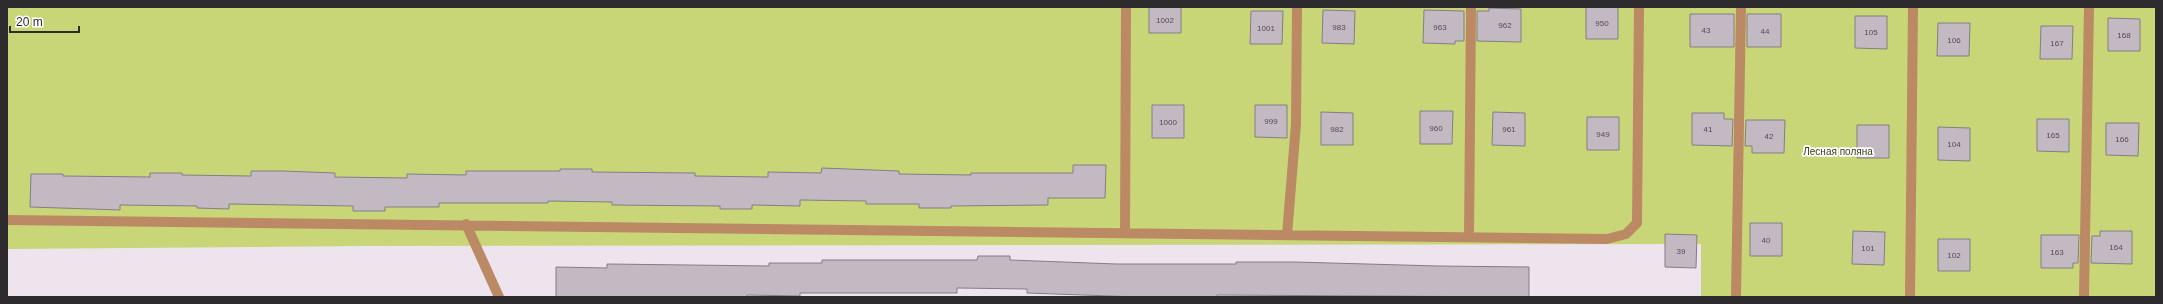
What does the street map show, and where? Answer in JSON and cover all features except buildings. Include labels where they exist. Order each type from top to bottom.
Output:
[{"type":"street","points":[[1125,233],[1126,7]]},
{"type":"street","points":[[1287,235],[1296,124],[1297,7]]},
{"type":"street","points":[[1469,237],[1471,7]]},
{"type":"street","points":[[7,220],[466,224],[1607,239],[1626,234],[1637,223],[1639,7]]},
{"type":"street","points":[[1736,297],[1741,7]]},
{"type":"street","points":[[1910,297],[1913,7]]},
{"type":"street","points":[[2084,297],[2089,7]]},
{"type":"street","points":[[466,224],[499,297]]},
{"type":"green space","name":"Лесная поляна","points":[[7,7],[2156,7],[2156,297],[1701,297],[1701,244],[360,246],[7,249]]}]
